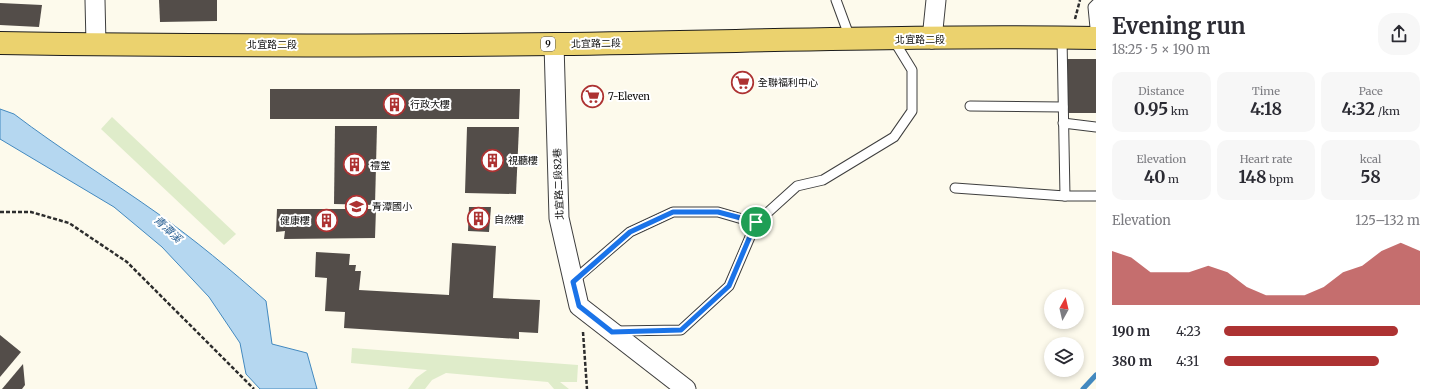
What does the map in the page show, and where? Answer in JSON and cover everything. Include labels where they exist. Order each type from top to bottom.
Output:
[{"type":"main road","name":"北宜路二段","points":[[0,42],[96,44],[554,44],[851,39],[1096,38]]},
{"type":"street","points":[[95,0],[96,44]]},
{"type":"street","points":[[932,39],[936,0]]},
{"type":"street","name":"北宜路二段82巷","points":[[554,44],[559,218],[579,306],[686,389]]},
{"type":"lane","points":[[836,0],[851,39]]},
{"type":"lane","points":[[1096,4],[1093,7],[1096,38]]},
{"type":"lane","points":[[1062,38],[1062,106],[1065,196]]},
{"type":"lane","points":[[612,332],[681,330],[729,286],[756,222],[797,186],[823,180],[894,137],[912,110],[912,70],[893,39]]},
{"type":"lane","points":[[970,106],[1062,106]]},
{"type":"lane","points":[[1063,123],[1096,127]]},
{"type":"lane","points":[[955,188],[1065,196],[1096,196]]},
{"type":"lane","points":[[573,282],[630,232],[673,212],[718,212],[756,222]]},
{"type":"path","points":[[0,212],[31,212],[69,223],[127,262],[254,389]]},
{"type":"path","points":[[583,332],[587,389]]},
{"type":"green space","points":[[112,117],[236,234],[224,245],[101,129]]},
{"type":"green space","points":[[352,348],[578,365],[577,382],[560,382],[569,389],[554,389],[548,382],[446,373],[432,380],[425,389],[408,389],[416,378],[427,370],[351,363]]},
{"type":"water","points":[[0,109],[14,114],[157,213],[240,278],[266,301],[272,344],[307,353],[317,389],[260,389],[246,374],[240,343],[209,297],[162,247],[114,207],[0,139]]},
{"type":"building","points":[[159,0],[217,0],[217,21],[160,22]]},
{"type":"building","points":[[0,3],[42,5],[39,27],[0,25]]},
{"type":"building","points":[[1062,59],[1096,59],[1096,113],[1062,113]]},
{"type":"building","name":"行政大樓","points":[[270,89],[520,89],[519,119],[270,119]]},
{"type":"building","name":"禮堂","points":[[335,126],[377,126],[375,205],[334,204]]},
{"type":"building","name":"視聽樓","points":[[467,127],[519,127],[516,194],[465,193]]},
{"type":"building","name":"自然樓","points":[[469,207],[491,207],[489,232],[468,231]]},
{"type":"building","name":"健康樓","points":[[277,209],[376,209],[375,238],[284,239],[285,231],[276,232]]},
{"type":"building","points":[[452,243],[496,246],[493,298],[540,300],[538,333],[519,332],[519,339],[344,328],[345,312],[325,311],[327,278],[315,277],[316,252],[350,254],[349,265],[356,265],[355,271],[361,271],[359,290],[449,295]]},
{"type":"building","points":[[0,335],[21,352],[0,377]]},
{"type":"building","points":[[23,364],[25,385],[22,389],[2,389]]},
{"type":"waterway","name":"青潭溪","points":[[1083,389],[1096,375]]},
{"type":"place","name":"全聯福利中心","points":[[742,82]]},
{"type":"place","name":"7-Eleven","points":[[592,96]]},
{"type":"place","name":"行政大樓","points":[[395,104]]},
{"type":"place","name":"視聽樓","points":[[492,160]]},
{"type":"place","name":"禮堂","points":[[355,165]]},
{"type":"place","name":"青潭國小","points":[[356,206]]},
{"type":"place","name":"自然樓","points":[[479,219]]},
{"type":"place","name":"健康樓","points":[[326,220]]},
{"type":"route","points":[[673,212],[718,212],[756,222],[729,286],[681,330],[612,332],[579,306],[573,282],[630,232],[673,212]]}]
